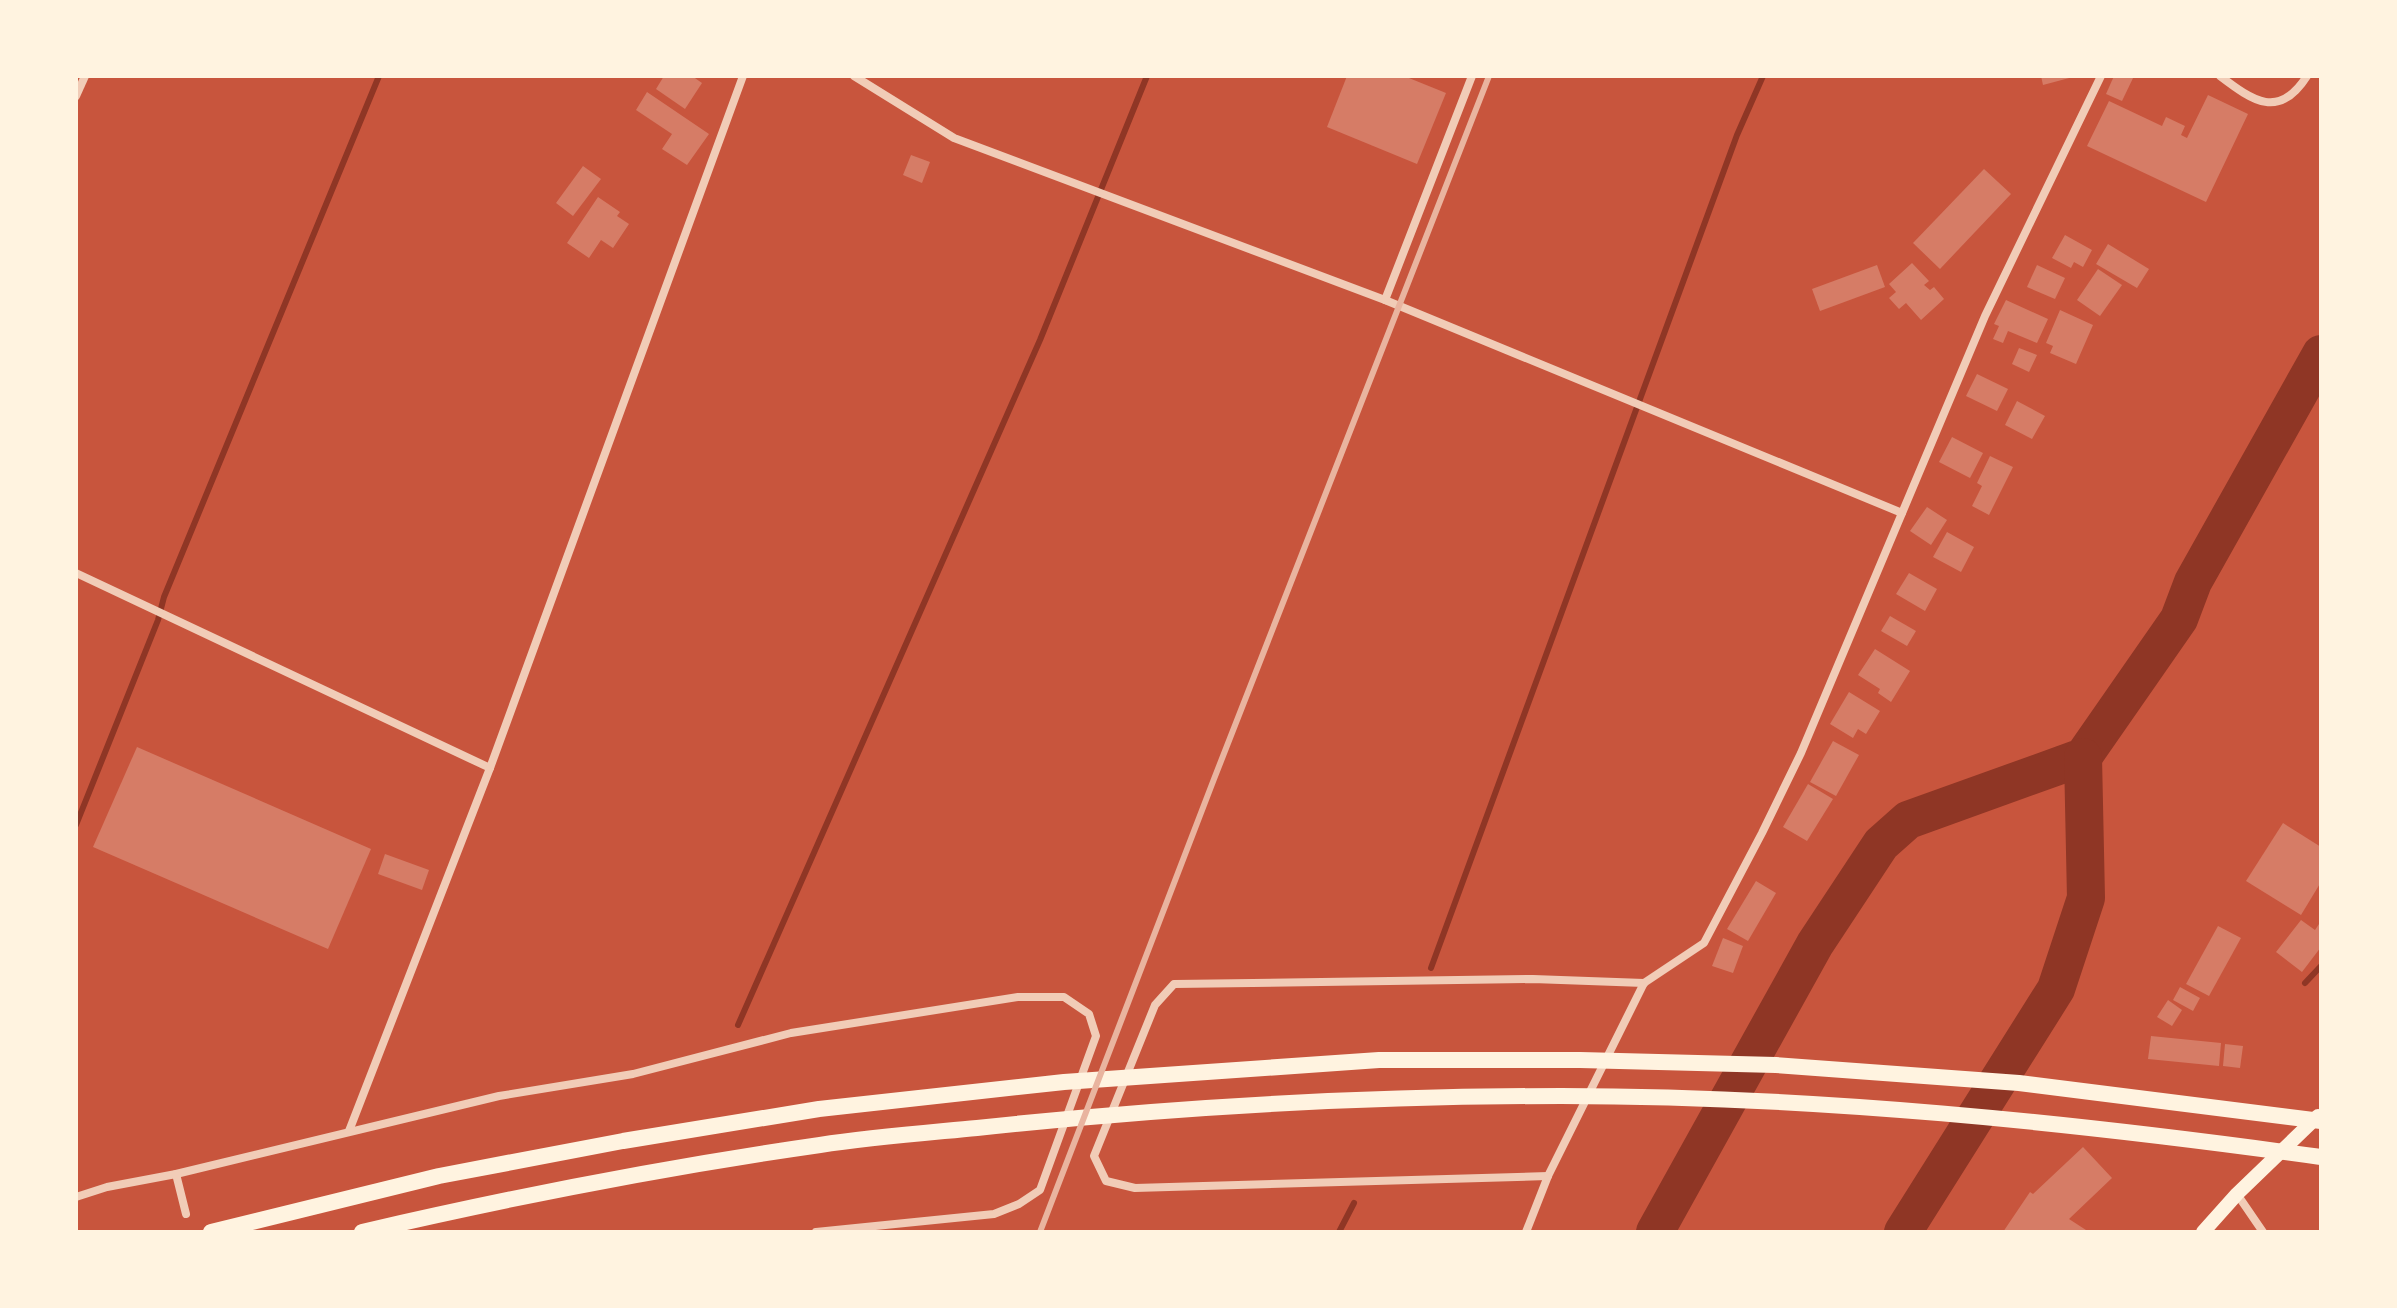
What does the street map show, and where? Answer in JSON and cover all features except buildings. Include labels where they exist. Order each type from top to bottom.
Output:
[{"type":"highway","points":[[211,1232],[439,1176],[623,1141],[819,1109],[1064,1082],[1379,1060],[1580,1060],[1776,1065],[2019,1083],[2321,1121]]},
{"type":"highway","points":[[362,1232],[629,1177],[823,1144],[1123,1113],[1352,1099],[1565,1096],[1773,1102],[2013,1119],[2321,1157]]},
{"type":"highway","points":[[2203,1232],[2237,1194],[2321,1113]]},
{"type":"street","points":[[76,96],[85,76]]},
{"type":"street","points":[[349,1131],[490,768],[743,76]]},
{"type":"street","points":[[854,76],[954,138],[1385,300],[1902,513]]},
{"type":"street","points":[[1385,300],[1472,76]]},
{"type":"street","points":[[1526,1232],[1548,1176],[1644,983],[1704,943],[1801,753],[1985,316],[2101,76]]},
{"type":"street","points":[[2220,76],[2248,97],[2263,103],[2288,99],[2307,76]]},
{"type":"street","points":[[76,573],[490,768]]},
{"type":"street","points":[[1548,1176],[1135,1188],[1106,1181],[1094,1156],[1155,1005],[1174,984],[1533,979],[1644,983]]},
{"type":"street","points":[[76,1197],[107,1187],[176,1174],[499,1096],[633,1074],[791,1033],[1018,997],[1064,997],[1089,1014],[1096,1036],[1040,1190],[1019,1204],[994,1214],[816,1232]]},
{"type":"street","points":[[176,1174],[186,1214]]},
{"type":"street","points":[[2237,1194],[2263,1232]]},
{"type":"waterway","points":[[76,825],[158,620],[164,597],[379,76]]},
{"type":"waterway","points":[[738,1025],[1040,340],[1147,76]]},
{"type":"waterway","points":[[1431,968],[1737,135],[1763,76]]},
{"type":"waterway","points":[[1655,1232],[1815,944],[1881,844],[1908,820],[2083,757],[2179,619],[2193,582],[2321,354]]},
{"type":"waterway","points":[[1903,1232],[2056,989],[2086,898],[2083,757]]},
{"type":"waterway","points":[[2305,983],[2321,966]]},
{"type":"waterway","points":[[1339,1232],[1354,1203]]},
{"type":"railway","points":[[1040,1232],[1489,76]]}]
